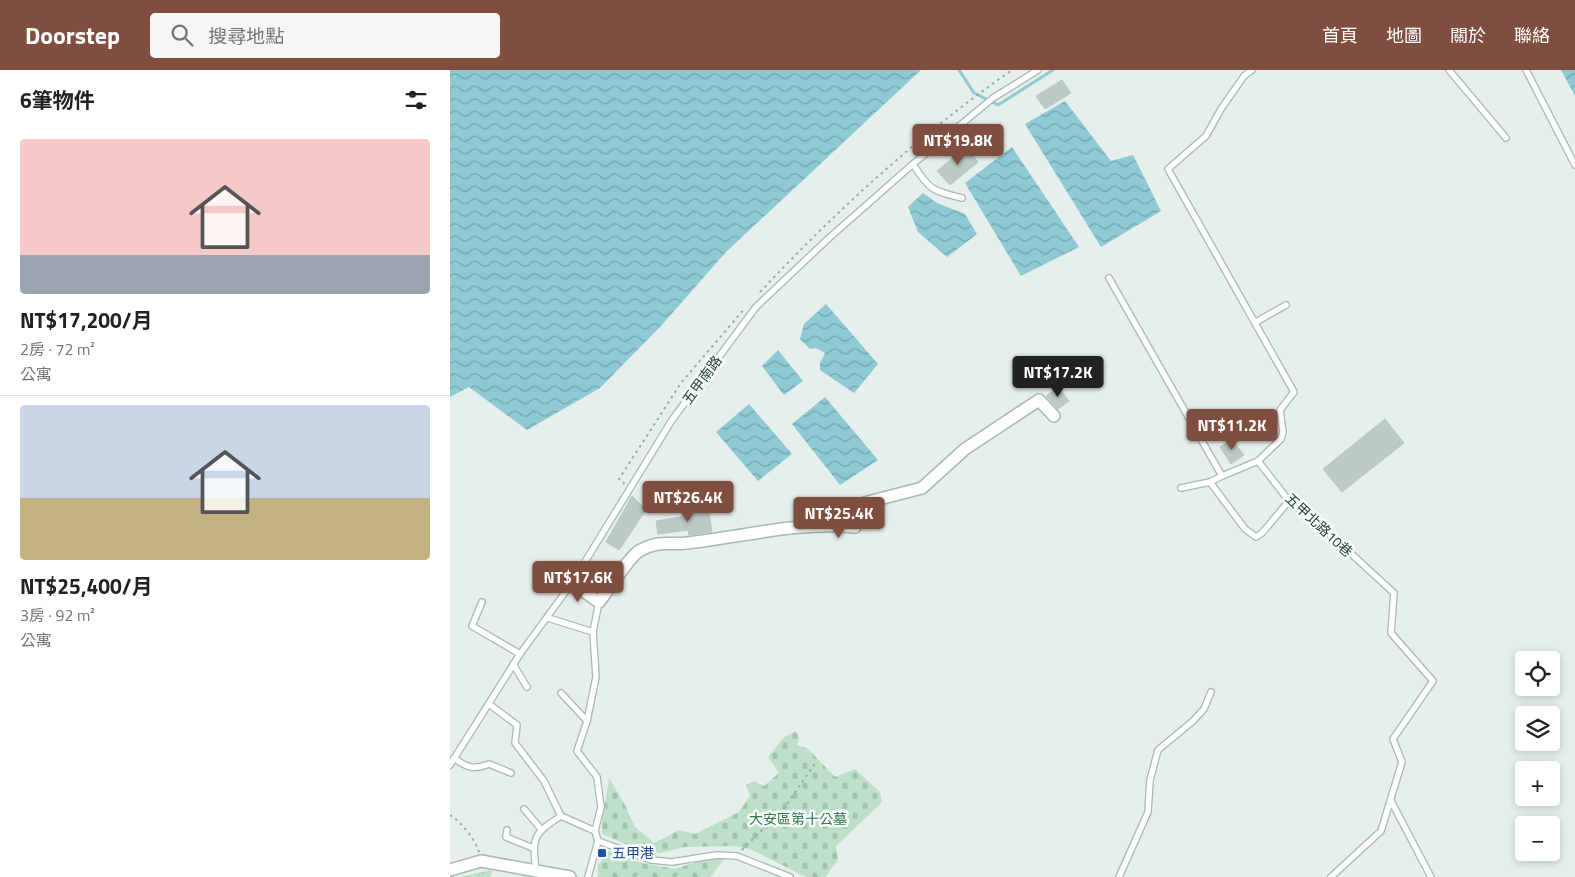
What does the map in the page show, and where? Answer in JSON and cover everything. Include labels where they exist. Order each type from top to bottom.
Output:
[{"type":"street","points":[[572,583],[599,602],[637,552],[656,543],[686,543],[762,531],[838,526],[855,528],[864,503],[922,488],[965,449],[1040,400],[1054,416]]},
{"type":"street","points":[[450,870],[482,861],[536,873],[570,877]]},
{"type":"lane","name":"五甲南路","points":[[450,765],[513,664],[572,583],[672,420],[756,307],[829,238],[913,164],[993,98],[1038,70]]},
{"type":"lane","points":[[1180,488],[1210,482],[1258,461],[1281,439],[1283,432],[1280,410],[1294,392],[1168,169],[1206,136],[1244,73],[1252,70]]},
{"type":"lane","points":[[1449,70],[1506,138]]},
{"type":"lane","points":[[1526,70],[1575,166]]},
{"type":"lane","points":[[913,164],[926,185],[945,194],[962,198]]},
{"type":"lane","points":[[1109,278],[1222,476]]},
{"type":"lane","points":[[1256,322],[1286,306]]},
{"type":"lane","name":"五甲北路10巷","points":[[1258,461],[1289,501],[1311,518],[1394,593],[1391,633],[1433,681],[1393,739],[1402,762],[1381,831],[1330,877]]},
{"type":"lane","points":[[1210,482],[1245,529],[1256,537],[1262,533],[1289,501]]},
{"type":"lane","points":[[482,602],[472,626],[520,654]]},
{"type":"lane","points":[[588,877],[598,841],[595,831],[601,807],[597,777],[577,751],[587,722],[596,676],[593,632],[599,602]]},
{"type":"lane","points":[[548,618],[593,632]]},
{"type":"lane","points":[[513,664],[527,686]]},
{"type":"lane","points":[[1119,877],[1148,812],[1150,780],[1158,750],[1193,721],[1204,708],[1211,692]]},
{"type":"lane","points":[[561,693],[587,722]]},
{"type":"lane","points":[[489,704],[517,725],[515,743],[544,780],[562,816],[595,831]]},
{"type":"lane","points":[[454,758],[465,767],[476,769],[489,764],[511,773]]},
{"type":"lane","points":[[1391,801],[1430,877]]},
{"type":"lane","points":[[524,808],[541,829]]},
{"type":"lane","points":[[536,873],[533,848],[541,829],[562,816]]},
{"type":"lane","points":[[507,830],[506,837],[533,848]]},
{"type":"lane","points":[[598,841],[651,860],[665,862],[717,855],[737,856],[790,877]]},
{"type":"path","points":[[974,97],[1012,70]]},
{"type":"path","points":[[737,856],[785,807],[816,762]]},
{"type":"path","points":[[450,815],[456,819],[477,846],[482,861]]},
{"type":"green space","name":"大安區第十公墓","points":[[796,731],[799,738],[797,745],[808,749],[835,777],[855,769],[880,792],[882,802],[836,846],[838,860],[825,877],[806,877],[750,849],[733,846],[685,847],[660,853],[631,846],[602,834],[603,813],[609,778],[635,827],[654,843],[679,830],[695,834],[739,812],[750,796],[746,785],[754,781],[764,786],[779,773],[768,757],[784,737]]},
{"type":"green space","name":"大安區第十公墓","points":[[609,851],[642,863],[675,869],[706,859],[725,858],[710,877],[598,877],[598,865]]},
{"type":"green space","points":[[492,870],[490,877],[459,877]]},
{"type":"water","points":[[450,70],[921,70],[726,252],[660,327],[600,388],[527,430],[469,387],[450,397]]},
{"type":"water","points":[[1561,70],[1575,70],[1575,96]]},
{"type":"water","points":[[1065,101],[1111,161],[1133,155],[1161,211],[1101,247],[1025,124]]},
{"type":"water","points":[[1012,147],[1079,247],[1021,276],[965,183]]},
{"type":"water","points":[[923,193],[937,203],[965,214],[977,234],[947,257],[918,232],[908,207]]},
{"type":"water","points":[[826,304],[878,364],[854,393],[820,370],[820,363],[825,353],[816,348],[810,349],[800,339],[804,324]]},
{"type":"water","points":[[778,350],[803,381],[784,395],[762,366]]},
{"type":"water","points":[[825,397],[878,460],[840,485],[792,424]]},
{"type":"water","points":[[749,404],[792,454],[758,481],[716,432]]},
{"type":"building","points":[[1062,80],[1071,93],[1045,109],[1036,96]]},
{"type":"building","points":[[966,147],[978,162],[950,185],[937,171]]},
{"type":"building","points":[[1058,387],[1069,401],[1058,409],[1046,396]]},
{"type":"building","points":[[1385,419],[1404,443],[1342,492],[1323,469]]},
{"type":"building","points":[[1232,439],[1244,455],[1231,464],[1220,447]]},
{"type":"building","points":[[632,496],[646,510],[619,550],[606,542]]},
{"type":"building","points":[[708,506],[712,532],[689,535],[688,530],[658,534],[656,521],[686,516],[686,510]]},
{"type":"waterway","points":[[959,70],[974,93],[998,105],[1053,70]]},
{"type":"place","name":"五甲港","points":[[602,853]]}]
